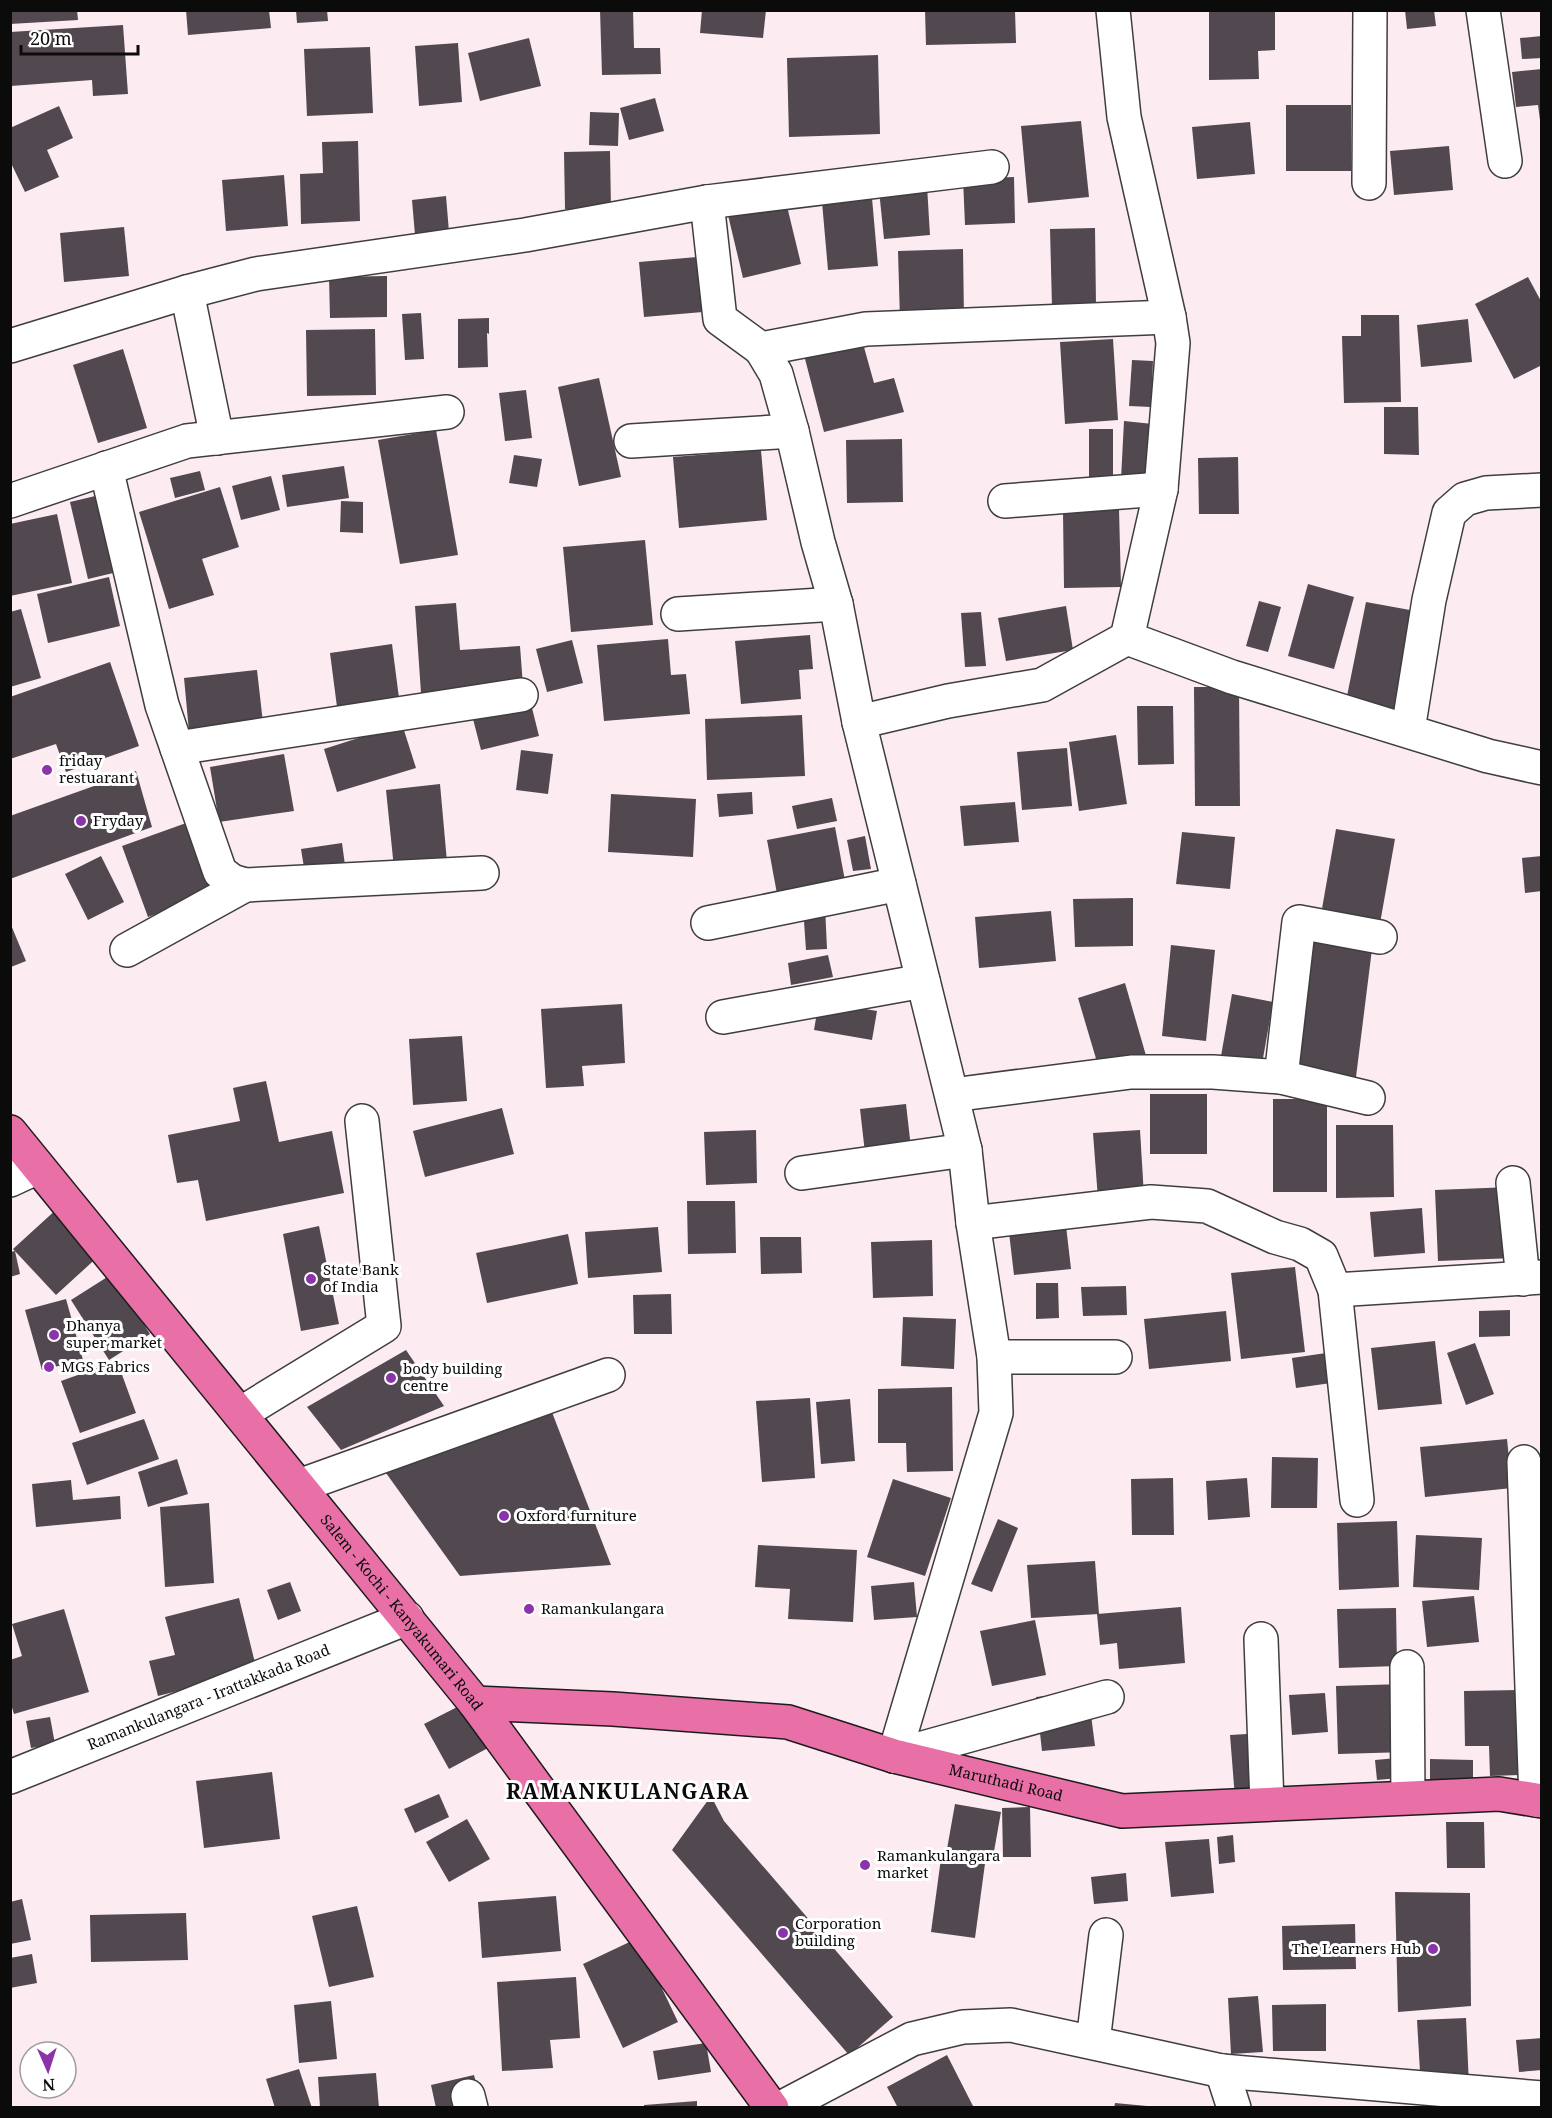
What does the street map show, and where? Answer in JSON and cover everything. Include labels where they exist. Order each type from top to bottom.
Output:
[{"type":"main road","name":"Salem - Kochi - Kanyakumari Road","points":[[10,1132],[24,1173],[240,1414],[475,1703],[772,2108]]},
{"type":"main road","name":"Maruthadi Road","points":[[475,1703],[613,1709],[788,1722],[894,1756],[1122,1811],[1500,1794],[1539,1801]]},
{"type":"street","points":[[859,722],[948,701],[1042,686],[1127,638],[1161,489],[1173,343],[1124,117],[1113,10]]},
{"type":"street","points":[[1369,183],[1370,10]]},
{"type":"street","points":[[1483,10],[1505,161]]},
{"type":"street","points":[[10,346],[187,292],[256,274],[525,235],[706,202],[993,167]]},
{"type":"street","points":[[706,202],[720,319],[761,349],[776,374],[836,604],[859,722],[965,1150],[973,1223],[994,1357],[996,1413],[894,1756]]},
{"type":"street","points":[[187,292],[217,438]]},
{"type":"street","points":[[761,349],[866,329],[1169,317]]},
{"type":"street","points":[[10,501],[187,441],[447,412]]},
{"type":"street","points":[[631,441],[792,431]]},
{"type":"street","points":[[106,468],[162,705],[220,872],[231,881],[245,885],[482,873]]},
{"type":"street","points":[[1005,501],[1161,489]]},
{"type":"street","points":[[1408,730],[1429,600],[1449,513],[1465,500],[1486,493],[1542,490]]},
{"type":"street","points":[[678,614],[836,604]]},
{"type":"street","points":[[1127,638],[1232,677],[1488,756],[1542,768]]},
{"type":"street","points":[[177,748],[521,695]]},
{"type":"street","points":[[708,923],[899,884]]},
{"type":"street","points":[[127,950],[245,885]]},
{"type":"street","points":[[1281,1077],[1299,922],[1380,937]]},
{"type":"street","points":[[723,1017],[923,981]]},
{"type":"street","points":[[952,1095],[1131,1072],[1213,1072],[1281,1077],[1368,1098]]},
{"type":"street","points":[[240,1414],[384,1326],[362,1120]]},
{"type":"street","points":[[802,1173],[965,1150]]},
{"type":"street","points":[[1335,1290],[1532,1278],[1513,1183]]},
{"type":"street","points":[[973,1223],[1151,1202],[1207,1206],[1275,1236],[1300,1244],[1321,1256],[1335,1290],[1357,1500]]},
{"type":"street","points":[[994,1357],[1115,1357]]},
{"type":"street","points":[[299,1486],[608,1375]]},
{"type":"street","points":[[1524,1462],[1539,1801]]},
{"type":"street","name":"Ramankulangara - Irattakkada Road","points":[[10,1777],[407,1618]]},
{"type":"street","points":[[1262,1639],[1267,1804]]},
{"type":"street","points":[[1407,1667],[1408,1797]]},
{"type":"street","points":[[894,1756],[1107,1696]]},
{"type":"street","points":[[1093,2042],[1106,1935]]},
{"type":"street","points":[[781,2108],[912,2039],[963,2027],[1011,2025],[1222,2071],[1542,2098]]},
{"type":"street","points":[[1222,2071],[1234,2108]]},
{"type":"building","points":[[10,10],[77,10],[78,20],[10,24]]},
{"type":"building","points":[[186,10],[269,10],[271,28],[188,35]]},
{"type":"building","points":[[296,10],[327,10],[328,21],[297,23]]},
{"type":"building","points":[[600,10],[633,10],[634,48],[660,48],[661,74],[602,75]]},
{"type":"building","points":[[702,10],[766,10],[763,38],[700,33]]},
{"type":"building","points":[[925,10],[1015,10],[1016,43],[926,45]]},
{"type":"building","points":[[1209,10],[1275,10],[1275,50],[1258,51],[1259,79],[1209,80]]},
{"type":"building","points":[[1405,10],[1434,10],[1436,26],[1407,29]]},
{"type":"building","points":[[123,25],[128,94],[93,96],[92,80],[11,86],[10,32]]},
{"type":"building","points":[[1542,36],[1542,58],[1522,59],[1520,38]]},
{"type":"building","points":[[529,38],[541,86],[480,101],[468,53]]},
{"type":"building","points":[[458,43],[462,102],[419,106],[415,46]]},
{"type":"building","points":[[370,47],[373,113],[307,116],[304,49]]},
{"type":"building","points":[[878,55],[880,134],[789,137],[787,58]]},
{"type":"building","points":[[1542,69],[1542,120],[1540,120],[1538,105],[1516,107],[1512,72]]},
{"type":"building","points":[[655,98],[664,131],[629,140],[620,108]]},
{"type":"building","points":[[1286,105],[1351,105],[1351,171],[1286,171]]},
{"type":"building","points":[[59,106],[73,138],[47,150],[59,177],[25,192],[10,161],[10,128]]},
{"type":"building","points":[[590,112],[619,113],[618,146],[589,145]]},
{"type":"building","points":[[1081,121],[1089,197],[1028,203],[1021,126]]},
{"type":"building","points":[[1250,122],[1255,174],[1197,179],[1192,127]]},
{"type":"building","points":[[358,141],[360,221],[301,224],[300,174],[323,173],[322,142]]},
{"type":"building","points":[[1449,146],[1453,190],[1394,195],[1390,151]]},
{"type":"building","points":[[610,151],[611,209],[565,209],[564,152]]},
{"type":"building","points":[[284,175],[288,226],[226,231],[222,180]]},
{"type":"building","points":[[1014,177],[1015,223],[965,225],[963,179]]},
{"type":"building","points":[[927,186],[930,235],[884,239],[879,190]]},
{"type":"building","points":[[446,196],[449,232],[415,235],[412,200]]},
{"type":"building","points":[[872,198],[878,266],[828,270],[822,202]]},
{"type":"building","points":[[786,202],[801,264],[743,278],[728,215]]},
{"type":"building","points":[[124,227],[129,276],[64,282],[60,233]]},
{"type":"building","points":[[1095,228],[1096,305],[1052,307],[1050,229]]},
{"type":"building","points":[[963,249],[964,318],[900,320],[898,251]]},
{"type":"building","points":[[697,257],[703,312],[644,317],[639,262]]},
{"type":"building","points":[[387,276],[387,317],[330,318],[329,277]]},
{"type":"building","points":[[1528,277],[1542,303],[1542,365],[1514,379],[1475,304]]},
{"type":"building","points":[[421,313],[424,359],[405,360],[402,314]]},
{"type":"building","points":[[1361,315],[1399,315],[1401,402],[1344,403],[1342,336],[1361,336]]},
{"type":"building","points":[[489,318],[488,367],[458,368],[458,319]]},
{"type":"building","points":[[1468,319],[1472,362],[1421,367],[1417,325]]},
{"type":"building","points":[[375,329],[376,395],[307,396],[306,330]]},
{"type":"building","points":[[1113,339],[1118,420],[1065,424],[1060,342]]},
{"type":"building","points":[[862,340],[874,383],[894,378],[904,412],[824,432],[804,355]]},
{"type":"building","points":[[123,349],[147,428],[98,443],[73,365]]},
{"type":"building","points":[[1132,360],[1153,361],[1151,407],[1129,406]]},
{"type":"building","points":[[599,378],[621,477],[579,486],[558,387]]},
{"type":"building","points":[[526,390],[532,438],[505,441],[499,393]]},
{"type":"building","points":[[1384,407],[1418,407],[1419,455],[1384,454]]},
{"type":"building","points":[[1124,421],[1153,424],[1149,480],[1121,479]]},
{"type":"building","points":[[1089,429],[1113,429],[1113,482],[1089,482]]},
{"type":"building","points":[[436,430],[458,555],[400,564],[378,440]]},
{"type":"building","points":[[902,439],[903,502],[847,503],[846,440]]},
{"type":"building","points":[[761,450],[767,520],[679,528],[673,457]]},
{"type":"building","points":[[514,455],[542,459],[537,487],[509,483]]},
{"type":"building","points":[[1238,457],[1239,514],[1199,514],[1198,458]]},
{"type":"building","points":[[344,466],[349,498],[287,507],[282,475]]},
{"type":"building","points":[[200,471],[205,490],[175,498],[170,478]]},
{"type":"building","points":[[271,476],[280,510],[241,520],[232,486]]},
{"type":"building","points":[[220,487],[239,547],[202,559],[214,595],[169,609],[139,512]]},
{"type":"building","points":[[112,492],[130,569],[88,579],[70,502]]},
{"type":"building","points":[[341,501],[363,502],[363,533],[340,532]]},
{"type":"building","points":[[1119,509],[1121,587],[1064,588],[1063,512]]},
{"type":"building","points":[[57,514],[72,583],[10,596],[10,524]]},
{"type":"building","points":[[645,540],[653,625],[571,632],[563,547]]},
{"type":"building","points":[[109,577],[120,626],[48,643],[37,594]]},
{"type":"building","points":[[1308,584],[1354,597],[1334,669],[1288,656]]},
{"type":"building","points":[[1259,601],[1281,607],[1268,652],[1246,646]]},
{"type":"building","points":[[1366,602],[1421,612],[1402,711],[1346,701]]},
{"type":"building","points":[[456,603],[460,650],[520,646],[523,686],[421,693],[415,606]]},
{"type":"building","points":[[1066,606],[1073,650],[1006,661],[998,618]]},
{"type":"building","points":[[21,609],[41,678],[10,687],[10,612]]},
{"type":"building","points":[[981,612],[986,666],[965,667],[961,613]]},
{"type":"building","points":[[810,635],[813,669],[799,670],[801,699],[741,704],[735,641]]},
{"type":"building","points":[[668,639],[671,675],[686,674],[690,714],[604,721],[597,645]]},
{"type":"building","points":[[572,640],[583,683],[547,692],[536,649]]},
{"type":"building","points":[[392,644],[399,698],[337,707],[330,653]]},
{"type":"building","points":[[110,662],[139,746],[66,772],[56,744],[10,759],[10,697]]},
{"type":"building","points":[[257,670],[263,723],[189,731],[184,678]]},
{"type":"building","points":[[1194,687],[1239,687],[1240,806],[1195,806]]},
{"type":"building","points":[[530,700],[539,736],[481,750],[472,715]]},
{"type":"building","points":[[1137,706],[1173,706],[1174,764],[1138,765]]},
{"type":"building","points":[[802,715],[805,776],[707,780],[705,719]]},
{"type":"building","points":[[402,724],[416,768],[337,792],[324,749]]},
{"type":"building","points":[[1116,735],[1127,804],[1079,811],[1069,742]]},
{"type":"building","points":[[1067,748],[1072,806],[1022,810],[1017,752]]},
{"type":"building","points":[[521,750],[553,754],[548,794],[516,790]]},
{"type":"building","points":[[284,754],[294,811],[219,822],[210,767]]},
{"type":"building","name":"Fryday","points":[[136,771],[152,827],[10,879],[10,816]]},
{"type":"building","points":[[440,784],[448,873],[395,878],[386,790]]},
{"type":"building","points":[[752,792],[753,814],[719,817],[717,794]]},
{"type":"building","points":[[611,794],[696,799],[693,857],[608,852]]},
{"type":"building","points":[[832,798],[837,821],[797,829],[792,806]]},
{"type":"building","points":[[1015,802],[1019,842],[964,846],[960,806]]},
{"type":"building","points":[[189,822],[215,893],[148,917],[122,846]]},
{"type":"building","points":[[835,827],[846,886],[778,899],[767,840]]},
{"type":"building","points":[[1336,829],[1395,839],[1379,929],[1320,920]]},
{"type":"building","points":[[1182,832],[1235,837],[1230,889],[1176,884]]},
{"type":"building","points":[[865,836],[871,869],[853,871],[847,840]]},
{"type":"building","points":[[342,843],[347,880],[307,886],[301,849]]},
{"type":"building","points":[[101,856],[124,902],[88,920],[65,874]]},
{"type":"building","points":[[1542,856],[1542,891],[1525,893],[1522,858]]},
{"type":"building","points":[[1133,898],[1133,946],[1075,947],[1073,899]]},
{"type":"building","points":[[825,906],[827,949],[806,950],[803,907]]},
{"type":"building","points":[[1051,911],[1056,961],[979,968],[975,917]]},
{"type":"building","points":[[11,925],[26,961],[11,967]]},
{"type":"building","points":[[1313,933],[1373,941],[1355,1085],[1294,1078]]},
{"type":"building","points":[[1171,945],[1215,950],[1206,1041],[1162,1036]]},
{"type":"building","points":[[828,955],[833,977],[791,985],[788,963]]},
{"type":"building","points":[[1125,983],[1147,1059],[1100,1072],[1078,998]]},
{"type":"building","points":[[1232,994],[1273,1002],[1262,1064],[1221,1056]]},
{"type":"building","points":[[819,1001],[877,1011],[872,1040],[814,1030]]},
{"type":"building","points":[[622,1004],[625,1063],[582,1066],[584,1086],[546,1088],[541,1009]]},
{"type":"building","points":[[462,1036],[467,1101],[413,1105],[409,1039]]},
{"type":"building","points":[[266,1081],[279,1142],[332,1131],[344,1193],[206,1221],[198,1180],[177,1183],[168,1135],[240,1121],[233,1088]]},
{"type":"building","points":[[1150,1094],[1207,1094],[1207,1154],[1150,1154]]},
{"type":"building","points":[[1273,1099],[1327,1099],[1327,1192],[1273,1192]]},
{"type":"building","points":[[906,1104],[911,1148],[865,1153],[860,1109]]},
{"type":"building","points":[[502,1108],[514,1154],[425,1177],[413,1131]]},
{"type":"building","points":[[1336,1125],[1393,1125],[1394,1197],[1336,1198]]},
{"type":"building","points":[[756,1130],[757,1183],[706,1185],[704,1132]]},
{"type":"building","points":[[1140,1130],[1144,1196],[1098,1199],[1093,1133]]},
{"type":"building","points":[[1511,1187],[1515,1258],[1438,1261],[1435,1190]]},
{"type":"building","points":[[687,1201],[735,1201],[736,1253],[688,1254]]},
{"type":"building","points":[[59,1207],[102,1253],[56,1295],[13,1249]]},
{"type":"building","points":[[1422,1208],[1425,1253],[1374,1257],[1370,1212]]},
{"type":"building","points":[[1065,1217],[1071,1269],[1014,1275],[1008,1224]]},
{"type":"building","name":"State Bank of India","points":[[319,1226],[339,1324],[301,1331],[283,1234]]},
{"type":"building","points":[[658,1227],[662,1272],[588,1278],[585,1232]]},
{"type":"building","points":[[568,1234],[578,1284],[487,1303],[476,1253]]},
{"type":"building","points":[[760,1237],[801,1237],[802,1273],[761,1274]]},
{"type":"building","points":[[932,1240],[933,1296],[873,1298],[871,1242]]},
{"type":"building","points":[[15,1251],[20,1274],[10,1277],[10,1252]]},
{"type":"building","points":[[1295,1267],[1305,1352],[1241,1359],[1231,1273]]},
{"type":"building","points":[[112,1274],[150,1334],[109,1360],[71,1300]]},
{"type":"building","points":[[1036,1283],[1058,1283],[1059,1318],[1036,1319]]},
{"type":"building","points":[[1126,1286],[1127,1315],[1083,1316],[1081,1287]]},
{"type":"building","points":[[671,1294],[672,1334],[634,1334],[633,1295]]},
{"type":"building","name":"Dhanya super market","points":[[66,1299],[83,1360],[42,1370],[25,1310]]},
{"type":"building","points":[[1510,1310],[1510,1336],[1479,1337],[1479,1311]]},
{"type":"building","points":[[1226,1311],[1231,1361],[1149,1369],[1144,1319]]},
{"type":"building","points":[[903,1317],[956,1319],[954,1369],[901,1366]]},
{"type":"building","points":[[1435,1341],[1442,1404],[1378,1410],[1371,1348]]},
{"type":"building","points":[[1475,1343],[1494,1394],[1466,1405],[1447,1353]]},
{"type":"building","name":"body building centre","points":[[406,1350],[444,1406],[341,1450],[307,1407]]},
{"type":"building","points":[[1333,1352],[1338,1382],[1296,1388],[1292,1358]]},
{"type":"building","points":[[117,1361],[136,1413],[80,1433],[61,1381]]},
{"type":"building","points":[[952,1387],[953,1471],[907,1472],[906,1443],[878,1443],[878,1389]]},
{"type":"building","name":"Oxford furniture","points":[[543,1389],[611,1565],[460,1576],[381,1466]]},
{"type":"building","points":[[810,1398],[815,1478],[762,1482],[756,1401]]},
{"type":"building","points":[[850,1399],[855,1461],[821,1464],[816,1402]]},
{"type":"building","points":[[144,1419],[159,1459],[87,1485],[72,1443]]},
{"type":"building","points":[[1507,1439],[1512,1488],[1425,1497],[1420,1447]]},
{"type":"building","points":[[1272,1457],[1318,1458],[1317,1508],[1271,1508]]},
{"type":"building","points":[[177,1459],[188,1494],[148,1507],[138,1472]]},
{"type":"building","points":[[1173,1478],[1174,1535],[1132,1535],[1131,1479]]},
{"type":"building","points":[[1247,1478],[1250,1517],[1208,1520],[1206,1481]]},
{"type":"building","points":[[893,1479],[951,1498],[925,1576],[867,1557]]},
{"type":"building","points":[[71,1480],[73,1500],[120,1496],[121,1519],[36,1527],[32,1484]]},
{"type":"building","points":[[209,1503],[214,1583],[165,1587],[160,1507]]},
{"type":"building","points":[[998,1519],[1018,1528],[992,1592],[971,1584]]},
{"type":"building","points":[[1397,1521],[1399,1587],[1339,1590],[1337,1523]]},
{"type":"building","points":[[1416,1535],[1482,1538],[1479,1590],[1413,1587]]},
{"type":"building","points":[[758,1545],[857,1550],[853,1622],[788,1619],[790,1589],[755,1587]]},
{"type":"building","points":[[1095,1561],[1099,1614],[1031,1618],[1027,1565]]},
{"type":"building","points":[[290,1582],[301,1611],[278,1620],[267,1590]]},
{"type":"building","points":[[914,1582],[917,1617],[874,1620],[871,1586]]},
{"type":"building","points":[[1474,1596],[1479,1642],[1427,1647],[1422,1601]]},
{"type":"building","points":[[239,1598],[257,1671],[158,1696],[149,1661],[175,1655],[165,1617]]},
{"type":"building","points":[[1181,1607],[1185,1663],[1119,1669],[1117,1643],[1100,1645],[1097,1614]]},
{"type":"building","points":[[1396,1608],[1397,1666],[1339,1668],[1337,1609]]},
{"type":"building","points":[[64,1609],[89,1692],[14,1714],[10,1701],[10,1660],[22,1656],[12,1624]]},
{"type":"building","points":[[1035,1620],[1046,1675],[992,1686],[980,1631]]},
{"type":"building","points":[[1405,1684],[1407,1752],[1338,1754],[1336,1686]]},
{"type":"building","points":[[1518,1690],[1519,1775],[1490,1776],[1489,1746],[1465,1746],[1464,1691]]},
{"type":"building","points":[[1088,1691],[1095,1746],[1042,1751],[1036,1697]]},
{"type":"building","points":[[1325,1693],[1328,1732],[1292,1735],[1289,1695]]},
{"type":"building","points":[[463,1704],[488,1748],[449,1769],[424,1724]]},
{"type":"building","points":[[50,1717],[55,1744],[31,1748],[26,1721]]},
{"type":"building","points":[[1278,1732],[1283,1795],[1235,1798],[1230,1735]]},
{"type":"building","points":[[1408,1757],[1410,1777],[1377,1780],[1375,1760]]},
{"type":"building","points":[[1430,1759],[1473,1760],[1473,1787],[1430,1786]]},
{"type":"building","points":[[272,1772],[280,1839],[204,1848],[196,1781]]},
{"type":"building","points":[[439,1794],[449,1817],[415,1833],[404,1809]]},
{"type":"building","name":"Corporation building","points":[[711,1796],[724,1821],[893,2017],[849,2055],[672,1850]]},
{"type":"building","points":[[955,1804],[1001,1812],[993,1857],[947,1849]]},
{"type":"building","points":[[1030,1807],[1031,1857],[1003,1857],[1002,1808]]},
{"type":"building","points":[[467,1819],[490,1859],[449,1882],[426,1842]]},
{"type":"building","points":[[1446,1822],[1484,1822],[1485,1868],[1447,1868]]},
{"type":"building","points":[[1233,1835],[1235,1862],[1219,1864],[1217,1837]]},
{"type":"building","points":[[1209,1839],[1214,1893],[1171,1897],[1165,1842]]},
{"type":"building","points":[[942,1851],[986,1856],[975,1938],[931,1932]]},
{"type":"building","points":[[1126,1873],[1128,1901],[1094,1904],[1091,1877]]},
{"type":"building","name":"The Learners Hub","points":[[1395,1892],[1470,1893],[1471,2006],[1398,2012]]},
{"type":"building","points":[[556,1896],[561,1951],[482,1958],[478,1902]]},
{"type":"building","points":[[22,1899],[31,1940],[10,1944],[10,1902]]},
{"type":"building","points":[[357,1906],[374,1977],[329,1987],[312,1916]]},
{"type":"building","points":[[186,1913],[188,1960],[91,1962],[90,1915]]},
{"type":"building","points":[[1355,1924],[1356,1969],[1283,1970],[1282,1926]]},
{"type":"building","points":[[638,1938],[678,2022],[623,2048],[583,1964]]},
{"type":"building","points":[[32,1954],[37,1983],[10,1988],[10,1958]]},
{"type":"building","points":[[576,1977],[580,2038],[550,2040],[553,2068],[502,2071],[497,1982]]},
{"type":"building","points":[[1258,1996],[1263,2052],[1231,2054],[1228,1998]]},
{"type":"building","points":[[331,2001],[337,2059],[299,2063],[294,2005]]},
{"type":"building","points":[[1326,2004],[1326,2051],[1273,2051],[1272,2005]]},
{"type":"building","points":[[1466,2018],[1469,2086],[1421,2089],[1417,2020]]},
{"type":"building","points":[[1542,2038],[1542,2070],[1519,2072],[1516,2040]]},
{"type":"building","points":[[706,2043],[711,2072],[658,2080],[653,2051]]},
{"type":"building","points":[[947,2055],[974,2108],[898,2108],[887,2087]]},
{"type":"building","points":[[299,2069],[312,2108],[275,2108],[266,2079]]},
{"type":"building","points":[[376,2073],[379,2108],[320,2108],[318,2077]]},
{"type":"building","points":[[474,2075],[482,2108],[436,2108],[431,2085]]},
{"type":"building","points":[[697,2101],[697,2108],[644,2108],[644,2105]]},
{"type":"building","points":[[1115,2103],[1147,2106],[1147,2108],[1114,2108]]},
{"type":"place","name":"friday restuarant","points":[[47,770]]},
{"type":"place","name":"Fryday","points":[[81,821]]},
{"type":"place","name":"State Bank of India","points":[[311,1279]]},
{"type":"place","name":"Dhanya super market","points":[[54,1335]]},
{"type":"place","name":"MGS Fabrics","points":[[49,1367]]},
{"type":"place","name":"body building centre","points":[[391,1378]]},
{"type":"place","name":"Oxford furniture","points":[[504,1516]]},
{"type":"place","name":"Ramankulangara","points":[[529,1609]]},
{"type":"place","name":"Ramankulangara market","points":[[865,1865]]},
{"type":"place","name":"Corporation building","points":[[783,1933]]},
{"type":"place","name":"The Learners Hub","points":[[1433,1949]]},
{"type":"district","name":"RAMANKULANGARA","points":[[628,1792]]}]
